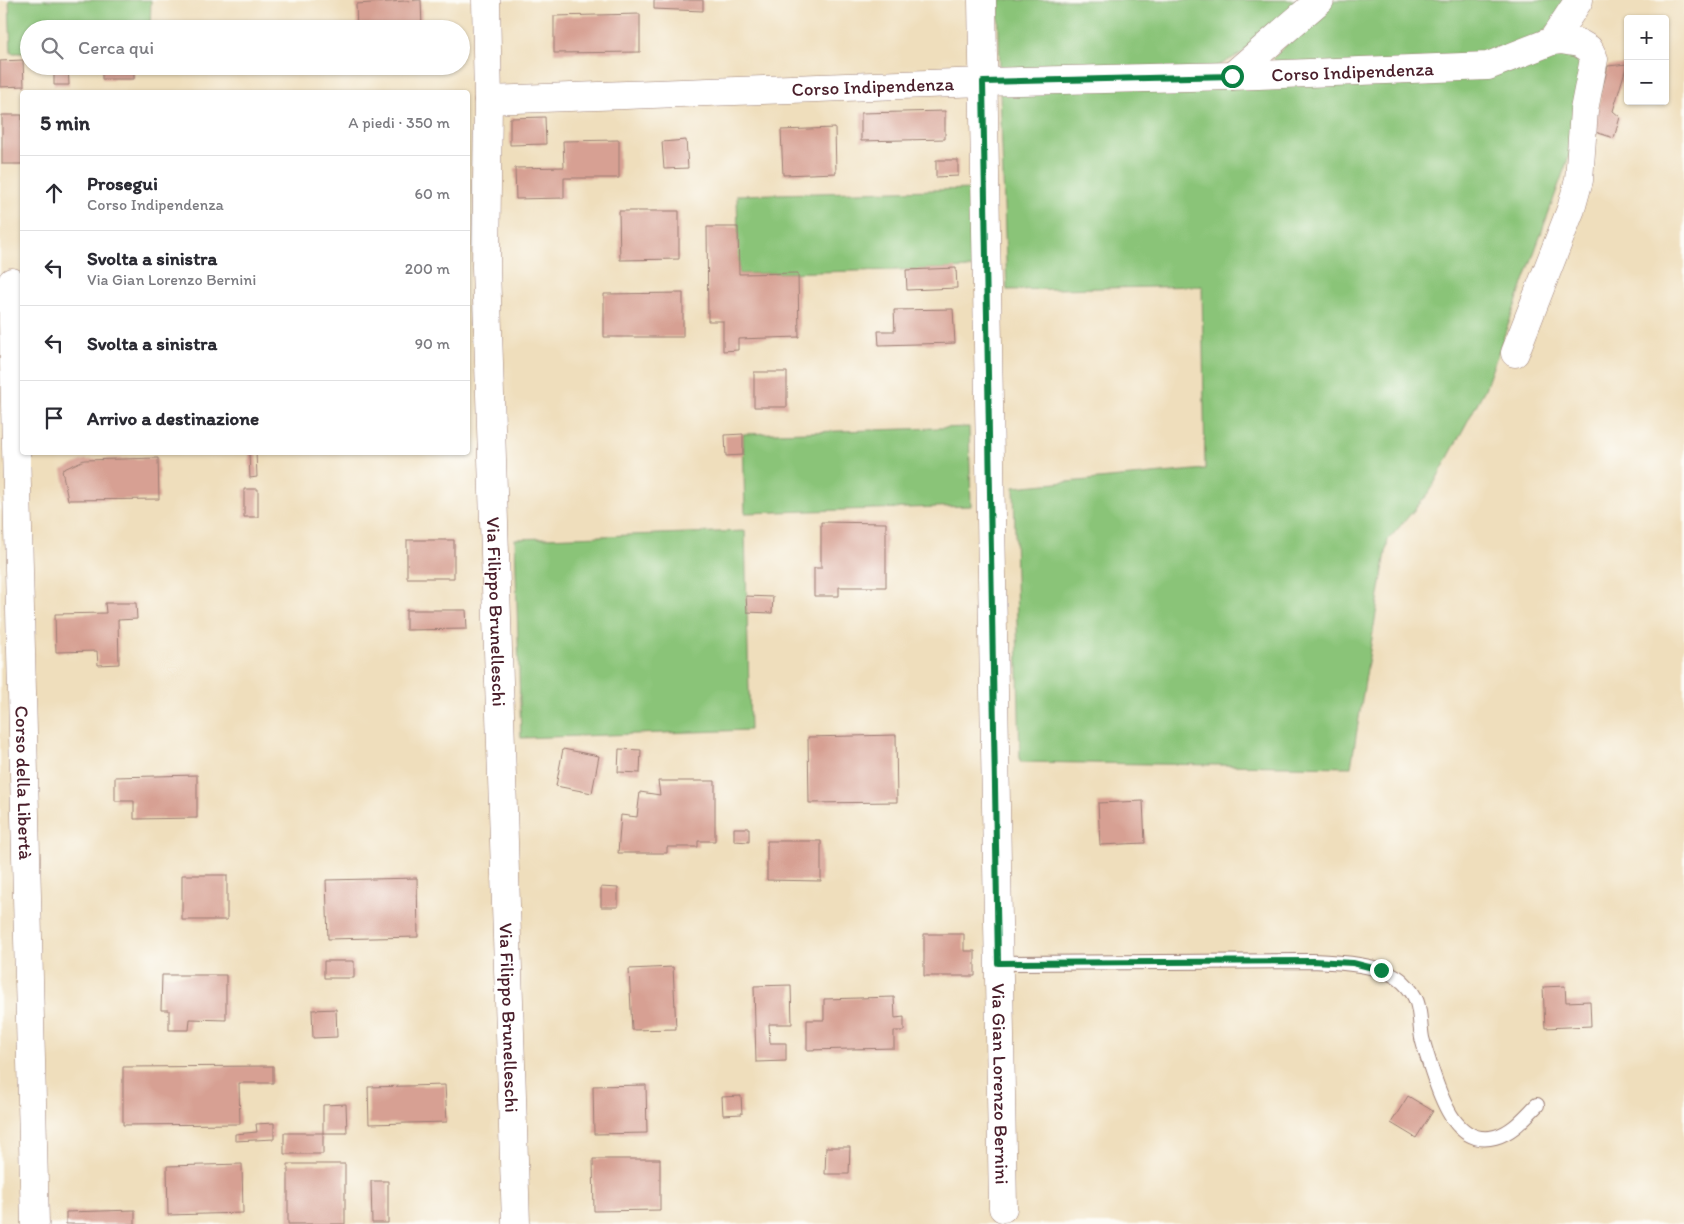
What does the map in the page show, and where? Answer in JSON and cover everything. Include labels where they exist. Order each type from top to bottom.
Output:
[{"type":"street","name":"Via Filippo Brunelleschi","points":[[486,0],[488,100],[477,267],[516,1224]]},
{"type":"street","name":"Via Gian Lorenzo Bernini","points":[[982,0],[1003,1208]]},
{"type":"street","points":[[1232,76],[1320,0]]},
{"type":"street","points":[[1552,41],[1579,0]]},
{"type":"street","points":[[1515,353],[1571,209],[1579,180],[1584,110],[1594,59],[1589,49],[1579,43],[1561,40],[1552,41]]},
{"type":"street","name":"Corso Indipendenza","points":[[488,100],[1488,66],[1552,41]]},
{"type":"street","name":"Corso della Libertà","points":[[12,282],[34,1224]]},
{"type":"lane","points":[[998,963],[1312,961],[1353,963],[1381,970],[1402,980],[1413,992],[1420,1009],[1422,1037],[1439,1091],[1450,1116],[1462,1130],[1477,1138],[1494,1137],[1514,1128],[1537,1106]]},
{"type":"green space","points":[[9,0],[151,0],[150,20],[20,20],[20,53],[11,53]]},
{"type":"green space","points":[[998,0],[1300,0],[1242,53],[1211,70],[1000,73]]},
{"type":"green space","points":[[1332,0],[1569,0],[1552,24],[1532,41],[1479,58],[1281,69],[1273,58]]},
{"type":"green space","points":[[1554,51],[1584,61],[1572,148],[1485,389],[1429,493],[1388,540],[1351,767],[1020,762],[1014,487],[1205,469],[1202,286],[1007,290],[1000,92]]},
{"type":"green space","points":[[974,189],[976,268],[739,274],[737,195]]},
{"type":"green space","points":[[969,427],[971,506],[745,513],[743,434]]},
{"type":"green space","points":[[745,531],[750,730],[521,738],[515,539]]},
{"type":"building","points":[[421,0],[422,20],[357,20],[356,4]]},
{"type":"building","points":[[654,0],[703,0],[703,11],[654,9]]},
{"type":"building","points":[[640,14],[640,52],[554,53],[554,16]]},
{"type":"building","points":[[20,60],[20,75],[24,75],[24,86],[0,87],[0,61]]},
{"type":"building","points":[[1624,64],[1624,74],[1613,111],[1620,117],[1614,138],[1592,131],[1608,66]]},
{"type":"building","points":[[54,75],[68,75],[69,85],[54,85]]},
{"type":"building","points":[[102,75],[134,75],[134,79],[102,79]]},
{"type":"building","points":[[945,111],[945,139],[861,141],[861,113]]},
{"type":"building","points":[[2,115],[20,115],[20,164],[2,164]]},
{"type":"building","points":[[545,117],[546,144],[510,145],[510,118]]},
{"type":"building","points":[[835,128],[836,173],[783,175],[781,130]]},
{"type":"building","points":[[619,140],[619,178],[564,178],[564,198],[516,199],[515,168],[564,167],[563,141]]},
{"type":"building","points":[[686,140],[688,168],[664,169],[662,142]]},
{"type":"building","points":[[936,160],[958,160],[958,176],[936,177]]},
{"type":"building","points":[[619,211],[679,211],[679,259],[620,260]]},
{"type":"building","points":[[707,227],[738,227],[739,274],[798,273],[799,337],[738,339],[738,350],[723,351],[723,321],[708,321]]},
{"type":"building","points":[[956,268],[957,288],[907,290],[906,270]]},
{"type":"building","points":[[683,293],[683,337],[604,337],[604,294]]},
{"type":"building","points":[[953,309],[955,343],[879,345],[878,331],[895,331],[894,310]]},
{"type":"building","points":[[754,372],[787,372],[787,407],[754,407]]},
{"type":"building","points":[[743,434],[743,455],[726,456],[725,435]]},
{"type":"building","points":[[249,455],[256,455],[257,477],[250,478]]},
{"type":"building","points":[[158,458],[159,499],[68,500],[62,470],[84,460]]},
{"type":"building","points":[[244,489],[258,489],[258,517],[244,517]]},
{"type":"building","points":[[821,522],[886,523],[886,587],[839,587],[839,596],[814,596],[814,568],[821,568]]},
{"type":"building","points":[[407,540],[454,540],[454,578],[407,578]]},
{"type":"building","points":[[746,596],[773,597],[772,613],[747,612]]},
{"type":"building","points":[[105,603],[136,603],[137,619],[118,620],[119,664],[98,665],[97,651],[56,652],[55,614],[106,613]]},
{"type":"building","points":[[406,610],[466,610],[467,629],[406,630]]},
{"type":"building","points":[[896,735],[897,802],[809,803],[808,737]]},
{"type":"building","points":[[563,749],[599,756],[592,793],[556,786]]},
{"type":"building","points":[[619,749],[641,750],[640,773],[618,772]]},
{"type":"building","points":[[197,775],[197,818],[134,819],[134,801],[115,801],[115,777]]},
{"type":"building","points":[[658,781],[715,781],[715,841],[698,841],[698,847],[667,847],[667,853],[618,853],[621,815],[637,817],[640,792],[660,795]]},
{"type":"building","points":[[1143,801],[1145,843],[1100,845],[1098,803]]},
{"type":"building","points":[[734,828],[749,828],[749,842],[734,841]]},
{"type":"building","points":[[767,841],[821,841],[821,881],[767,880]]},
{"type":"building","points":[[182,875],[227,875],[227,920],[182,920]]},
{"type":"building","points":[[417,878],[418,937],[328,939],[326,880]]},
{"type":"building","points":[[601,887],[618,888],[618,907],[601,907]]},
{"type":"building","points":[[924,934],[964,934],[964,951],[975,951],[975,976],[924,976]]},
{"type":"building","points":[[324,961],[354,961],[354,978],[324,978]]},
{"type":"building","points":[[673,967],[676,1029],[632,1030],[629,969]]},
{"type":"building","points":[[162,975],[226,975],[226,1020],[190,1019],[189,1030],[169,1030],[169,1010],[161,1010]]},
{"type":"building","points":[[791,985],[792,1024],[769,1024],[770,1043],[786,1043],[786,1061],[756,1062],[754,986]]},
{"type":"building","points":[[1565,986],[1566,1002],[1590,1001],[1591,1026],[1545,1028],[1543,987]]},
{"type":"building","points":[[894,997],[895,1018],[904,1017],[904,1031],[894,1031],[894,1048],[807,1050],[807,1020],[824,1020],[824,999]]},
{"type":"building","points":[[336,1009],[337,1037],[313,1038],[312,1010]]},
{"type":"building","points":[[273,1066],[273,1083],[239,1083],[240,1124],[123,1125],[123,1067]]},
{"type":"building","points":[[445,1085],[447,1122],[369,1124],[368,1087]]},
{"type":"building","points":[[646,1085],[647,1133],[594,1134],[593,1086]]},
{"type":"building","points":[[741,1096],[742,1114],[723,1115],[722,1097]]},
{"type":"building","points":[[1408,1096],[1433,1111],[1416,1138],[1391,1123]]},
{"type":"building","points":[[346,1104],[347,1133],[323,1133],[323,1105]]},
{"type":"building","points":[[274,1123],[274,1139],[235,1141],[235,1134],[257,1132],[256,1124]]},
{"type":"building","points":[[284,1133],[323,1133],[323,1154],[284,1154]]},
{"type":"building","points":[[826,1147],[850,1147],[849,1174],[825,1174]]},
{"type":"building","points":[[593,1159],[660,1159],[660,1210],[594,1211]]},
{"type":"building","points":[[242,1164],[243,1213],[168,1215],[167,1166]]},
{"type":"building","points":[[288,1164],[345,1164],[345,1224],[288,1224]]},
{"type":"building","points":[[371,1181],[388,1181],[388,1223],[372,1223]]},
{"type":"building","points":[[135,1210],[135,1224],[66,1224],[66,1212]]},
{"type":"route","points":[[1232,76],[983,82],[998,963],[1312,961],[1353,963],[1381,970]]}]
